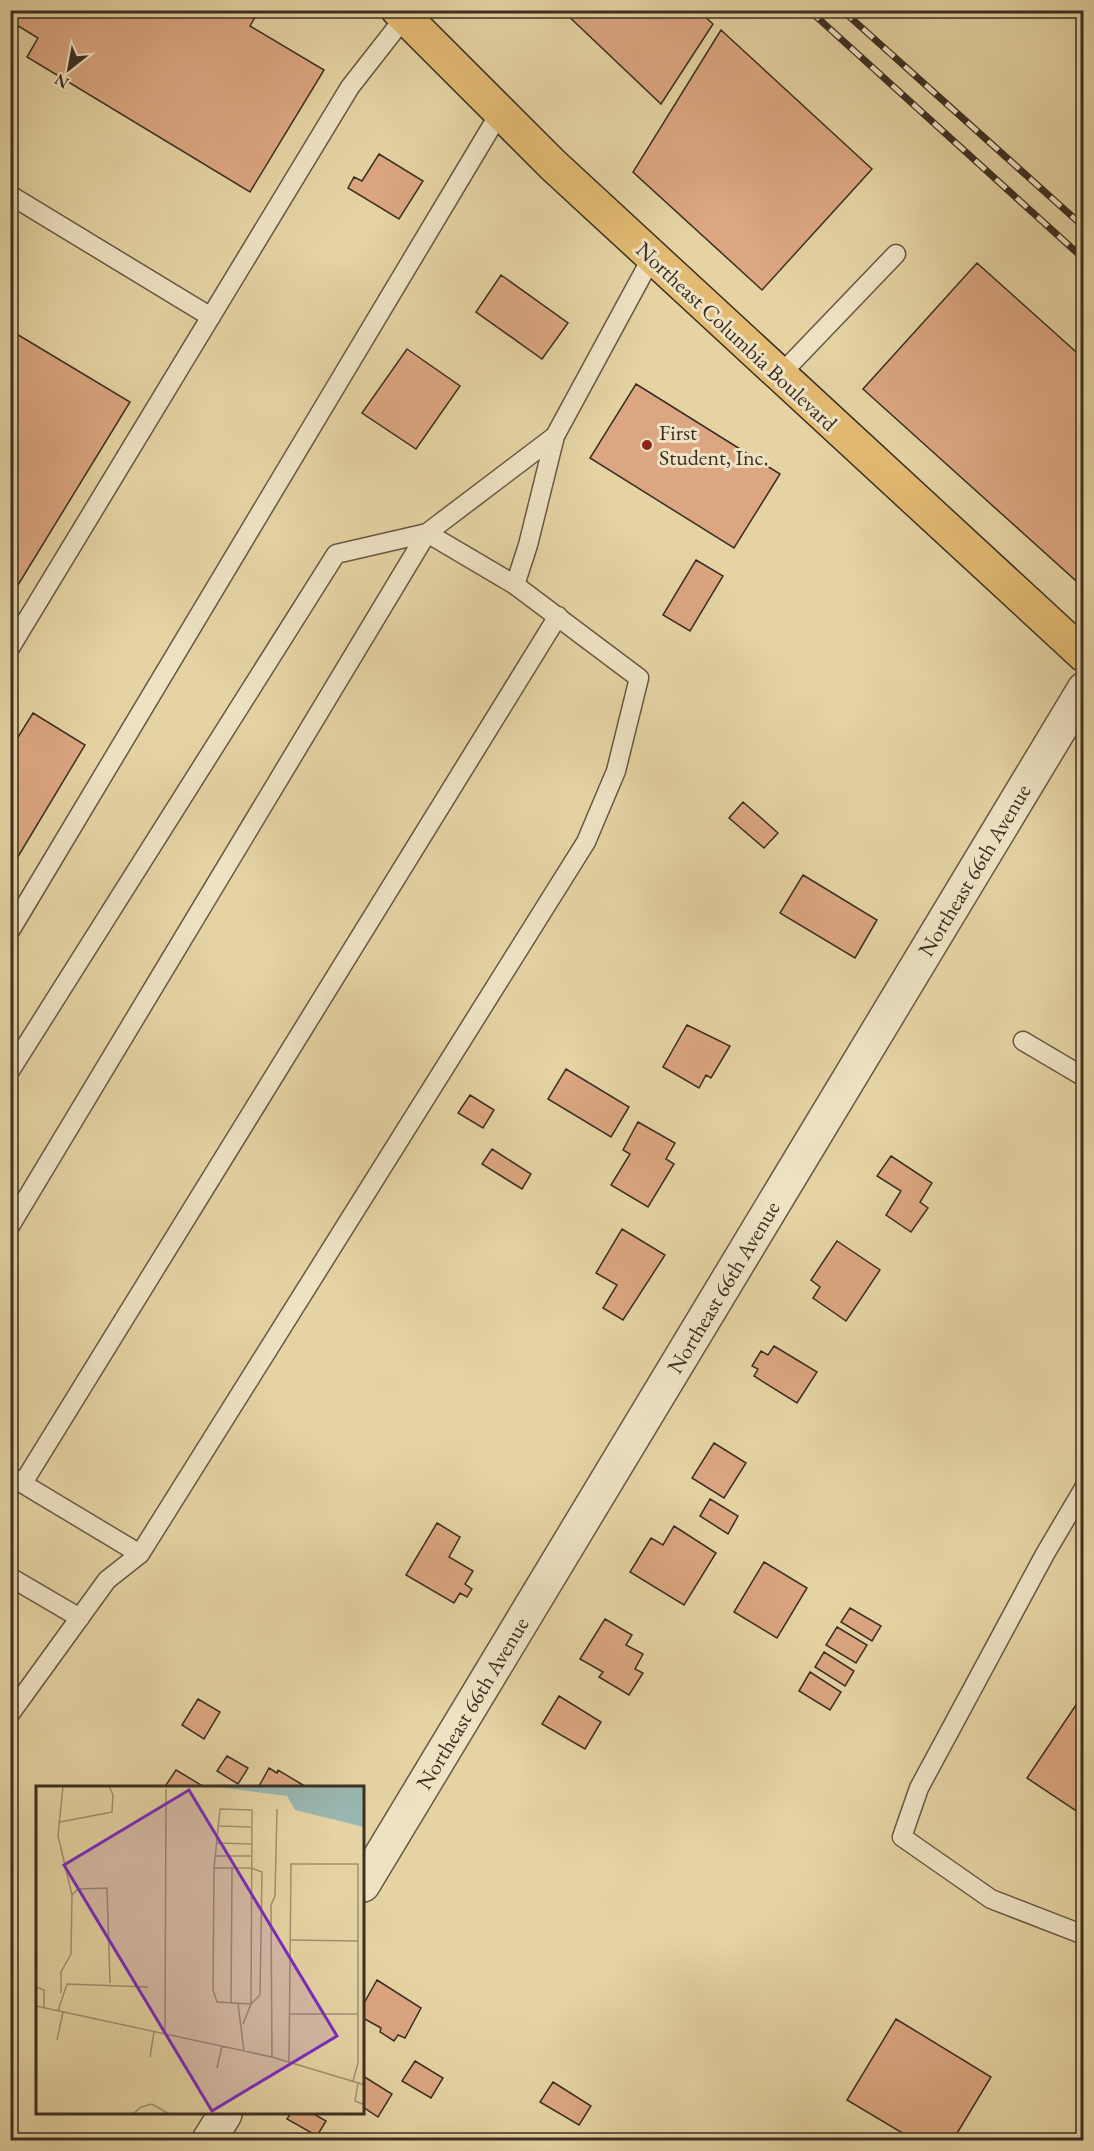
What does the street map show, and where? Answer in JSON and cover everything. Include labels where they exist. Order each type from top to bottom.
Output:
[{"type":"main road","name":"Northeast Columbia Boulevard","points":[[401,14],[500,114],[652,257],[1083,655]]},
{"type":"street","name":"Northeast 66th Avenue","points":[[364,1883],[1083,689]]},
{"type":"street","points":[[209,2140],[224,2115]]},
{"type":"lane","points":[[10,648],[350,87],[401,14]]},
{"type":"lane","points":[[10,931],[500,114]]},
{"type":"lane","points":[[10,195],[211,317]]},
{"type":"lane","points":[[780,375],[896,254]]},
{"type":"lane","points":[[515,585],[555,436],[652,257]]},
{"type":"lane","points":[[10,1226],[427,533],[555,436]]},
{"type":"lane","points":[[10,1071],[336,554],[427,533],[515,585],[639,678],[616,771],[586,842],[140,1554],[107,1580],[80,1618],[16,1695],[10,1714]]},
{"type":"lane","points":[[140,1554],[17,1480],[558,616]]},
{"type":"lane","points":[[1023,1041],[1083,1077]]},
{"type":"lane","points":[[1083,1488],[919,1788],[902,1837],[991,1899],[1083,1935]]},
{"type":"lane","points":[[10,1577],[80,1618]]},
{"type":"building","points":[[10,10],[255,10],[258,12],[250,26],[324,70],[250,192],[27,57],[38,38],[10,21]]},
{"type":"building","points":[[562,10],[698,10],[713,24],[661,104]]},
{"type":"building","points":[[721,30],[872,169],[762,290],[633,172]]},
{"type":"building","points":[[379,154],[423,181],[399,219],[348,188],[354,177],[362,181]]},
{"type":"building","points":[[977,263],[1084,359],[1084,588],[863,389]]},
{"type":"building","points":[[501,275],[568,323],[542,359],[476,312]]},
{"type":"building","points":[[10,330],[130,402],[10,598]]},
{"type":"building","points":[[407,349],[460,386],[416,449],[362,413]]},
{"type":"building","points":[[636,384],[780,474],[734,548],[590,458]]},
{"type":"building","points":[[696,560],[723,576],[690,631],[663,615]]},
{"type":"building","points":[[33,713],[85,745],[10,870],[10,750]]},
{"type":"building","points":[[743,802],[778,833],[764,848],[729,818]]},
{"type":"building","points":[[803,875],[877,920],[855,958],[780,913]]},
{"type":"building","points":[[687,1025],[730,1046],[711,1078],[706,1075],[699,1088],[663,1067]]},
{"type":"building","points":[[566,1069],[629,1107],[611,1137],[548,1099]]},
{"type":"building","points":[[470,1095],[494,1110],[483,1128],[458,1113]]},
{"type":"building","points":[[638,1122],[675,1143],[666,1159],[674,1164],[648,1207],[611,1185],[630,1154],[623,1150]]},
{"type":"building","points":[[492,1149],[531,1174],[522,1189],[482,1164]]},
{"type":"building","points":[[891,1156],[932,1183],[920,1202],[928,1208],[911,1232],[886,1215],[901,1191],[877,1176]]},
{"type":"building","points":[[622,1229],[665,1255],[623,1320],[603,1308],[617,1285],[596,1273]]},
{"type":"building","points":[[837,1241],[880,1270],[846,1321],[813,1298],[820,1287],[811,1280]]},
{"type":"building","points":[[774,1346],[817,1372],[797,1403],[754,1376],[758,1369],[752,1366],[761,1351],[768,1355]]},
{"type":"building","points":[[714,1443],[746,1463],[724,1498],[692,1478]]},
{"type":"building","points":[[710,1499],[738,1516],[728,1534],[700,1516]]},
{"type":"building","points":[[437,1523],[460,1537],[449,1557],[473,1571],[465,1584],[472,1589],[467,1597],[460,1593],[454,1603],[406,1575]]},
{"type":"building","points":[[674,1526],[716,1553],[684,1605],[630,1572],[651,1538],[663,1545]]},
{"type":"building","points":[[764,1562],[807,1588],[777,1638],[734,1612]]},
{"type":"building","points":[[850,1608],[881,1626],[872,1641],[841,1622]]},
{"type":"building","points":[[605,1619],[632,1635],[626,1645],[643,1654],[635,1669],[643,1673],[629,1695],[599,1677],[603,1672],[580,1659]]},
{"type":"building","points":[[837,1627],[867,1645],[856,1663],[826,1645]]},
{"type":"building","points":[[824,1652],[854,1671],[845,1686],[815,1667]]},
{"type":"building","points":[[810,1672],[841,1692],[830,1710],[799,1691]]},
{"type":"building","points":[[1084,1693],[1084,1816],[1027,1778]]},
{"type":"building","points":[[559,1696],[601,1722],[585,1749],[542,1724]]},
{"type":"building","points":[[198,1699],[220,1712],[204,1739],[182,1725]]},
{"type":"building","points":[[227,1756],[248,1768],[238,1784],[217,1771]]},
{"type":"building","points":[[269,1768],[277,1773],[278,1770],[305,1786],[259,1786]]},
{"type":"building","points":[[176,1770],[203,1786],[165,1786]]},
{"type":"building","points":[[377,1980],[421,2008],[405,2038],[398,2035],[394,2041],[380,2032],[381,2028],[364,2019],[364,2003]]},
{"type":"building","points":[[896,2019],[991,2077],[953,2140],[914,2140],[847,2100]]},
{"type":"building","points":[[415,2061],[443,2078],[431,2098],[402,2081]]},
{"type":"building","points":[[364,2077],[392,2094],[378,2117],[364,2108]]},
{"type":"building","points":[[553,2082],[591,2106],[579,2125],[540,2102]]},
{"type":"building","points":[[289,2115],[316,2115],[326,2121],[317,2136],[287,2119]]},
{"type":"railway","points":[[809,10],[1084,259]]},
{"type":"railway","points":[[842,10],[1084,227]]},
{"type":"place","name":"First Student, Inc.","points":[[647,445]]}]
